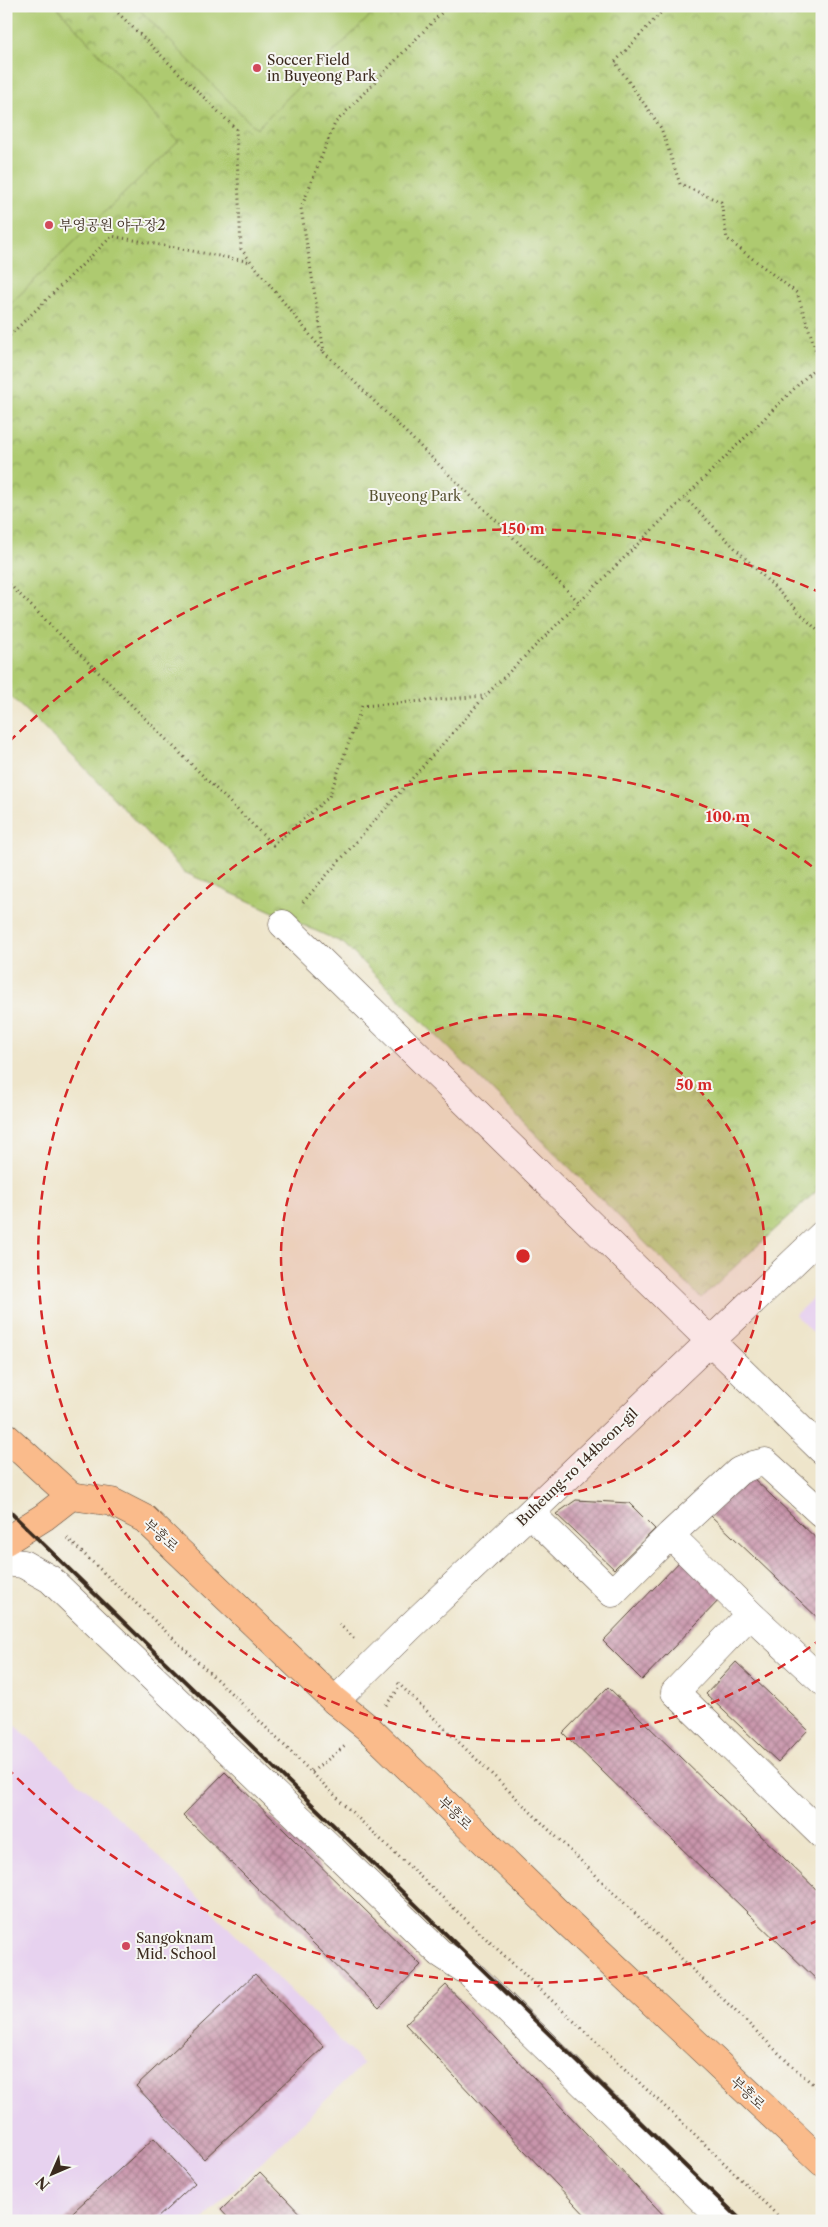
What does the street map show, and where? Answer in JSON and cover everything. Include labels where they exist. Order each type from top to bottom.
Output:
[{"type":"main road","points":[[6,1437],[71,1496],[44,1517],[6,1541]]},
{"type":"main road","name":"부흥로","points":[[71,1496],[112,1502],[145,1519],[335,1701],[368,1728],[562,1917],[822,2162]]},
{"type":"street","points":[[283,924],[708,1342],[822,1450]]},
{"type":"street","name":"Buheung-ro 144beon-gil","points":[[335,1701],[708,1342],[822,1236]]},
{"type":"street","points":[[530,1513],[612,1593],[670,1535],[739,1472],[753,1464],[766,1462],[822,1514]]},
{"type":"street","points":[[670,1535],[822,1682]]},
{"type":"street","points":[[6,1562],[23,1564],[50,1579],[440,1953],[468,1972],[724,2221]]},
{"type":"street","points":[[750,1614],[675,1692],[822,1835]]},
{"type":"path","points":[[111,6],[236,129],[240,249],[324,352],[579,602]]},
{"type":"path","points":[[324,352],[301,208],[335,123],[448,6]]},
{"type":"path","points":[[283,924],[485,696],[821,362],[798,293],[727,239],[721,202],[680,184],[661,128],[615,62],[667,6]]},
{"type":"path","points":[[6,339],[112,236],[251,262]]},
{"type":"path","points":[[684,498],[822,635]]},
{"type":"path","points":[[6,581],[273,845],[329,797],[362,706],[485,696]]},
{"type":"path","points":[[44,1517],[233,1695],[362,1822],[710,2149],[783,2221]]},
{"type":"path","points":[[339,1624],[507,1790],[793,2067],[822,2092]]},
{"type":"shaded area","points":[[822,1289],[822,1341],[795,1315]]},
{"type":"shaded area","name":"Sangoknam Mid. School","points":[[6,1717],[130,1828],[363,2064],[201,2221],[6,2221]]},
{"type":"green space","name":"Buyeong Park","points":[[6,6],[822,6],[822,1186],[701,1298],[343,943],[184,872],[83,766],[6,692]]},
{"type":"green space","name":"부영공원 야구장2","points":[[6,6],[56,6],[178,141],[6,308]]},
{"type":"green space","name":"Soccer Field in Buyeong Park","points":[[136,6],[380,6],[256,129]]},
{"type":"building","points":[[749,1474],[822,1544],[822,1622],[710,1515]]},
{"type":"building","points":[[576,1500],[629,1503],[655,1529],[614,1569],[556,1514]]},
{"type":"building","points":[[684,1557],[723,1596],[642,1680],[603,1641]]},
{"type":"building","points":[[736,1662],[808,1730],[778,1762],[706,1694]]},
{"type":"building","points":[[608,1687],[822,1895],[822,1985],[563,1733]]},
{"type":"building","points":[[225,1772],[421,1965],[379,2008],[183,1815]]},
{"type":"building","points":[[255,1974],[324,2047],[204,2159],[136,2086]]},
{"type":"building","points":[[446,1985],[669,2221],[591,2221],[405,2024]]},
{"type":"building","points":[[154,2138],[195,2183],[154,2221],[63,2221]]},
{"type":"building","points":[[260,2172],[307,2221],[231,2221],[221,2210]]},
{"type":"railway","points":[[6,1508],[742,2221]]},
{"type":"place","name":"Soccer Field in Buyeong Park","points":[[257,68]]},
{"type":"place","name":"부영공원 야구장2","points":[[49,225]]},
{"type":"place","name":"Sangoknam Mid. School","points":[[126,1946]]}]
